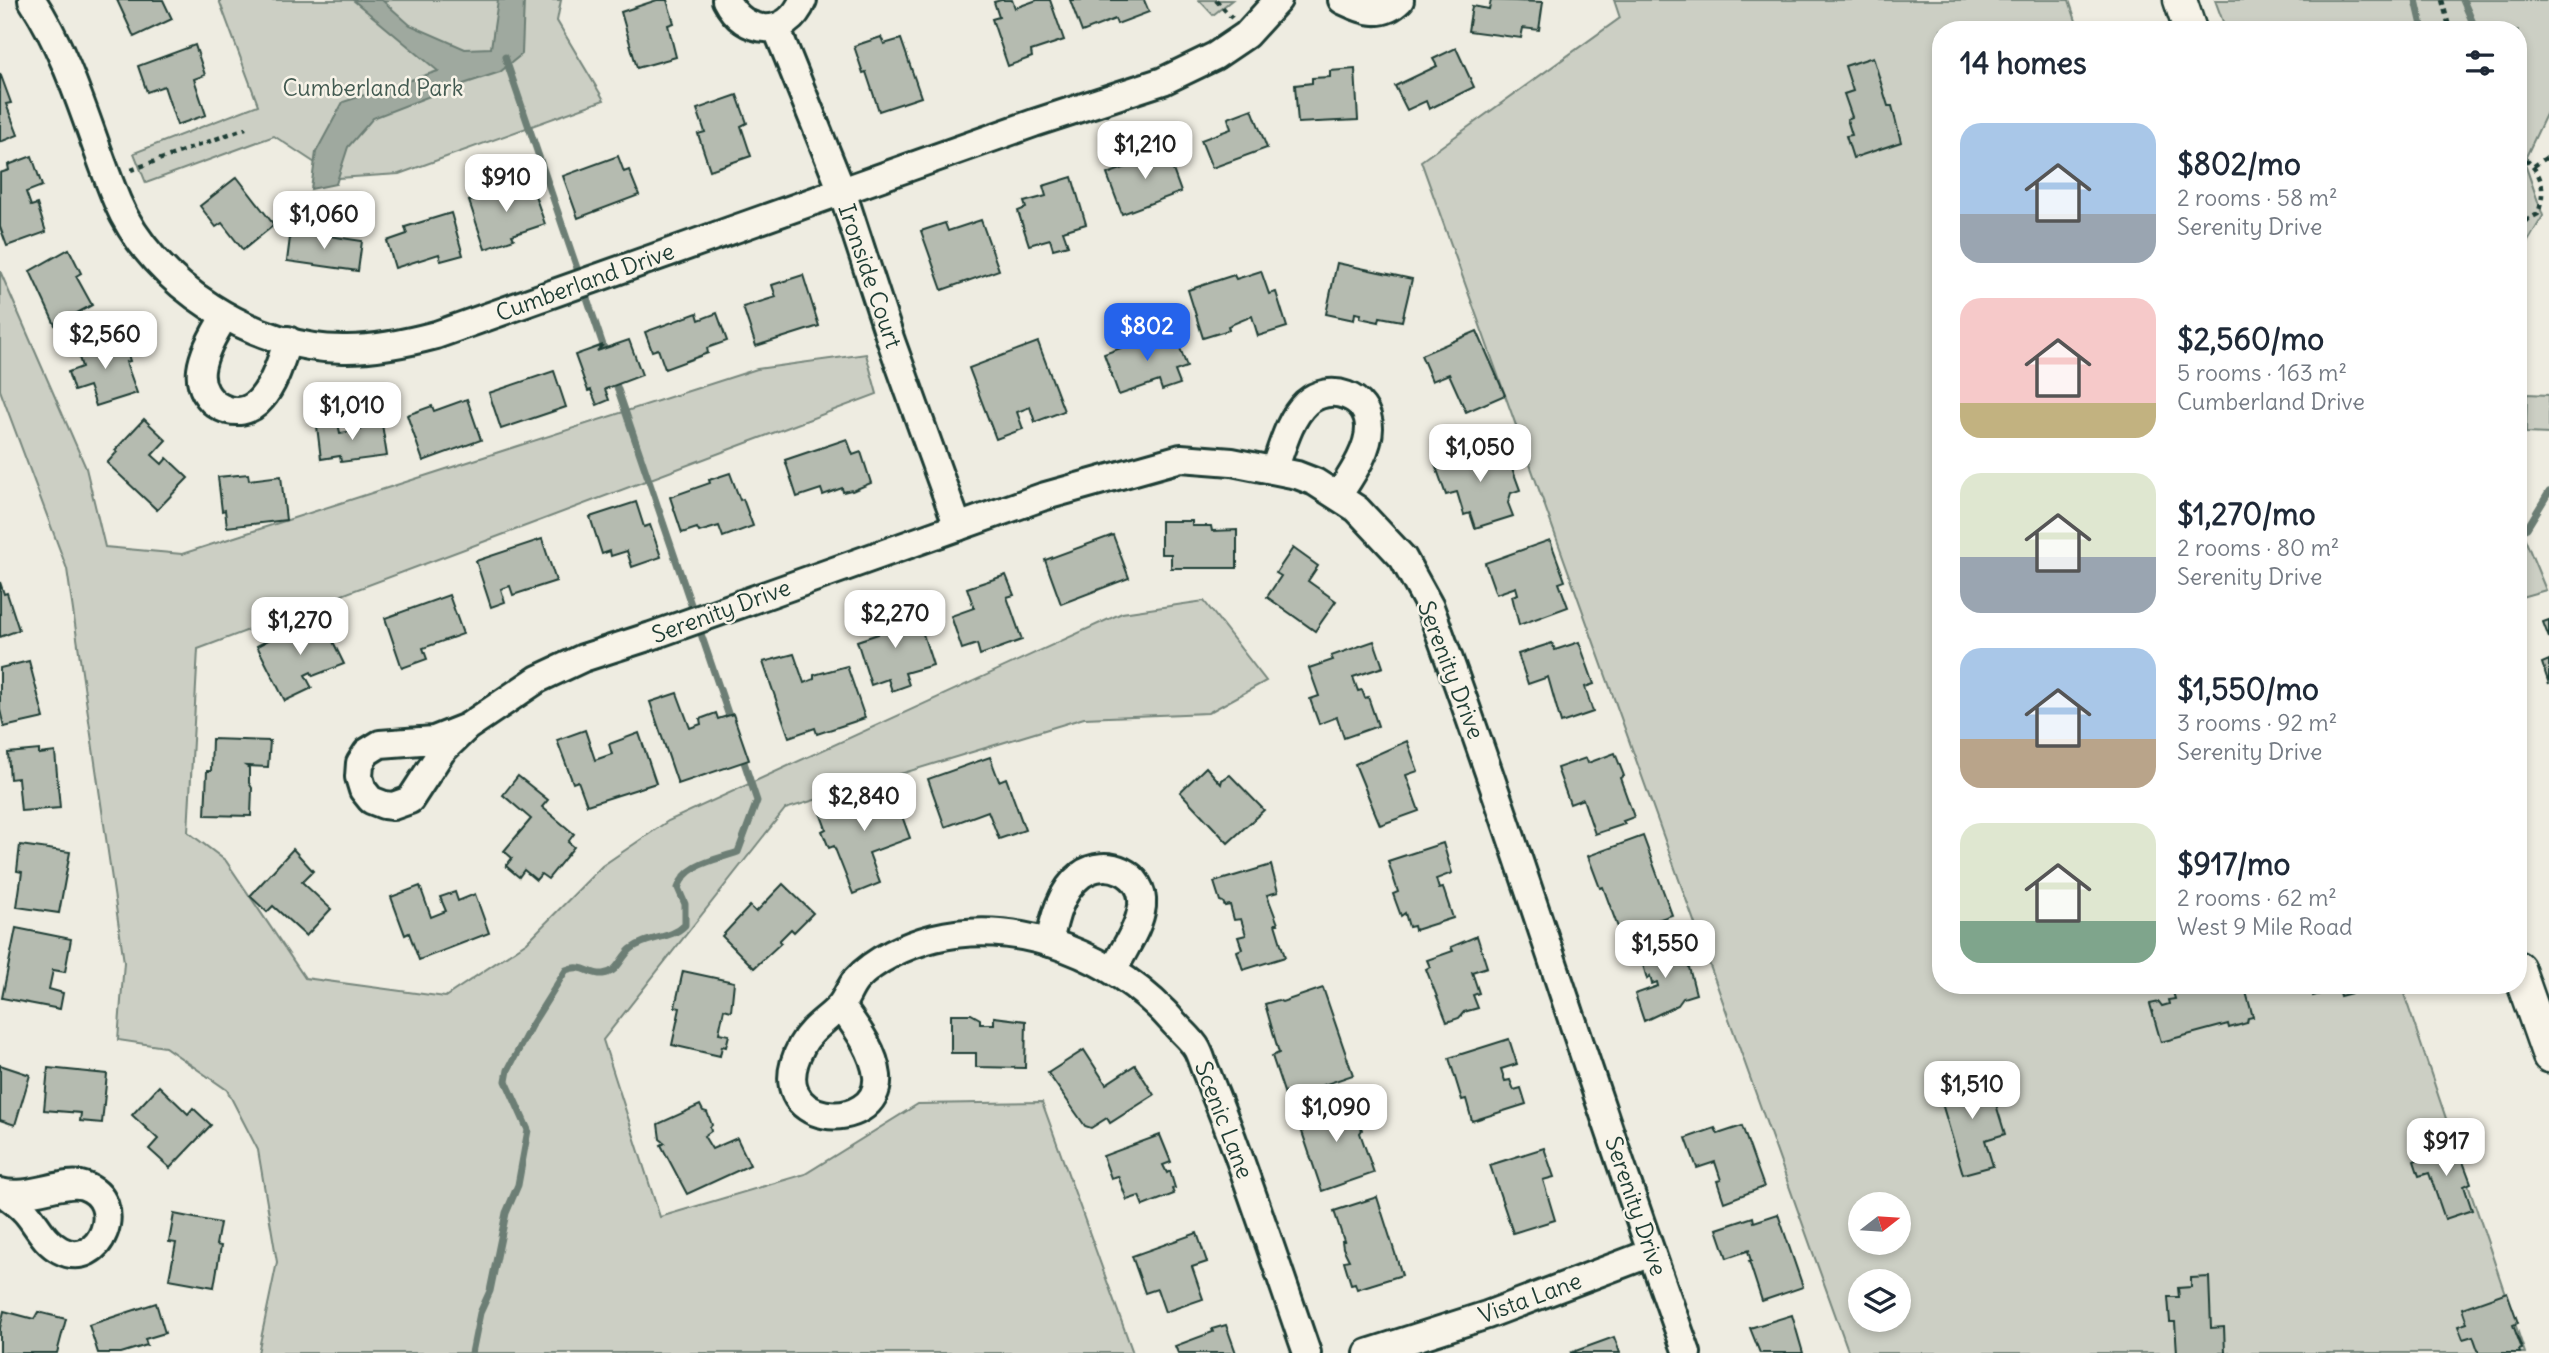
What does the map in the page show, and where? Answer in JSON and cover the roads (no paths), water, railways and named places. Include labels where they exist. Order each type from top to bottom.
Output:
[{"type":"street","name":"Cumberland Drive","points":[[32,0],[57,44],[118,203],[152,256],[177,281],[225,316],[250,328],[288,340],[317,347],[345,349],[373,348],[415,341],[1034,123],[1163,82],[1215,56],[1246,34],[1278,0]]},
{"type":"street","points":[[726,0],[740,20],[763,29],[787,22],[803,0]]},
{"type":"street","points":[[1342,0],[1376,12],[1392,7],[1400,0]]},
{"type":"street","points":[[2180,0],[2187,21]]},
{"type":"street","name":"Ironside Court","points":[[776,27],[842,191],[891,341],[958,527]]},
{"type":"street","points":[[225,316],[201,369],[202,386],[210,401],[221,409],[237,412],[252,408],[263,398],[288,340]]},
{"type":"street","points":[[1274,470],[1290,430],[1307,402],[1325,392],[1347,395],[1364,410],[1369,431],[1365,446],[1338,496]]},
{"type":"street","name":"Serenity Drive","points":[[467,727],[538,680],[583,658],[1042,496],[1181,458],[1231,462],[1274,470],[1315,482],[1357,509],[1403,558],[1430,607],[1576,1027],[1651,1253],[1688,1353]]},
{"type":"street","points":[[1049,943],[1059,906],[1073,883],[1085,872],[1095,868],[1119,869],[1129,875],[1138,886],[1142,908],[1137,926],[1114,970]]},
{"type":"street","name":"Scenic Lane","points":[[841,1006],[856,980],[894,953],[923,941],[959,932],[1022,936],[1049,943],[1114,970],[1140,989],[1165,1012],[1197,1049],[1255,1201],[1307,1353]]},
{"type":"street","points":[[2527,994],[2549,1056]]},
{"type":"street","name":"Vista Lane","points":[[1368,1353],[1488,1315],[1651,1253]]},
{"type":"waterway","points":[[2416,0],[2421,21]]},
{"type":"waterway","points":[[2463,0],[2472,21]]},
{"type":"waterway","points":[[505,57],[580,277]]},
{"type":"waterway","points":[[584,289],[607,357]]},
{"type":"waterway","points":[[614,378],[732,725]]},
{"type":"waterway","points":[[2527,528],[2549,492]]},
{"type":"waterway","points":[[472,1353],[480,1313],[490,1291],[506,1213],[518,1185],[528,1130],[506,1081],[508,1070],[531,1026],[566,970],[582,968],[598,974],[608,973],[637,945],[673,933],[685,925],[685,904],[678,888],[682,880],[695,868],[738,852],[757,801],[741,753]]},
{"type":"park label","name":"Cumberland Park","points":[[373,88]]}]
